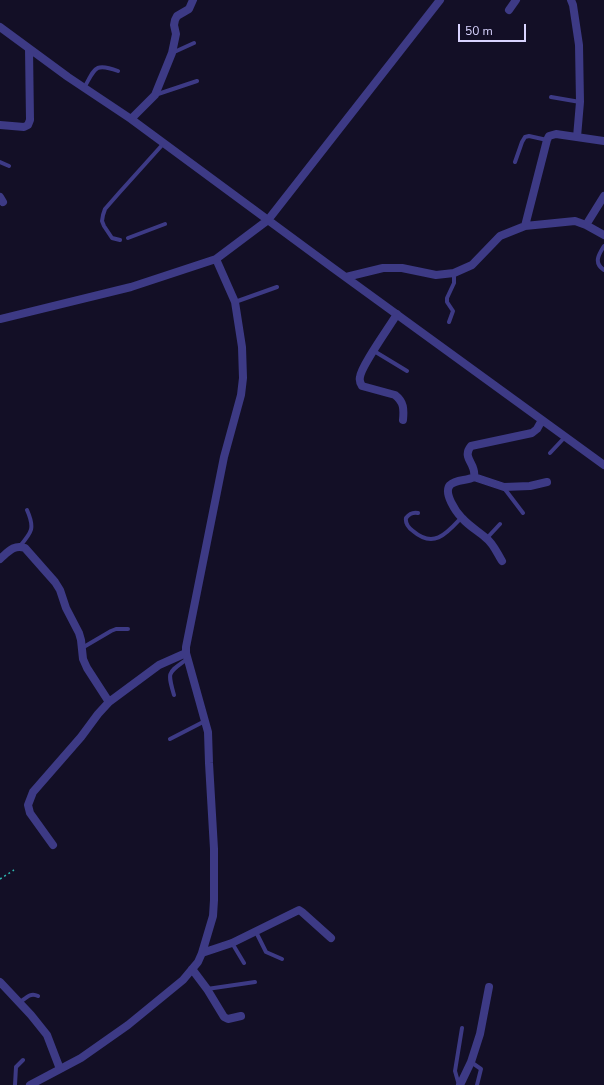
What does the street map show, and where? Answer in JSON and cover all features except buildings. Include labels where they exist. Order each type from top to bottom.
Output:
[{"type":"street","points":[[131,119],[155,95],[172,53],[176,34],[174,20],[177,16],[189,9],[193,0]]},
{"type":"street","points":[[0,319],[131,287],[216,260],[268,220],[440,0]]},
{"type":"street","points":[[509,10],[516,0]]},
{"type":"street","points":[[571,0],[579,45],[580,102],[577,137]]},
{"type":"street","points":[[0,26],[29,49],[131,119],[604,465]]},
{"type":"street","points":[[0,125],[24,127],[28,125],[30,120],[29,49]]},
{"type":"street","points":[[525,226],[546,140],[549,136],[556,134],[604,141]]},
{"type":"street","points":[[586,225],[604,196]]},
{"type":"street","points":[[346,277],[384,268],[402,268],[436,275],[454,273],[472,264],[500,236],[525,226],[575,222],[586,225],[604,235]]},
{"type":"street","points":[[30,1085],[81,1058],[128,1025],[183,980],[198,962],[213,916],[214,849],[208,732],[187,656],[186,647],[224,457],[241,395],[243,378],[242,353],[235,302],[216,260]]},
{"type":"street","points":[[397,314],[361,373],[360,382],[362,386],[367,388],[395,395],[402,402],[404,408],[403,420]]},
{"type":"street","points":[[474,477],[475,472],[467,455],[471,446],[532,433],[537,429],[542,420]]},
{"type":"street","points":[[502,560],[487,538],[461,518],[449,498],[448,491],[451,485],[474,477],[504,487],[530,486],[547,482]]},
{"type":"street","points":[[0,559],[14,547],[20,546],[25,548],[55,582],[79,633],[83,658],[87,668],[109,702]]},
{"type":"street","points":[[53,845],[30,813],[28,806],[29,799],[33,792],[109,702],[159,666],[187,656]]},
{"type":"street","points":[[202,953],[232,944],[299,910],[331,938]]},
{"type":"street","points":[[192,969],[224,1016],[228,1019],[242,1016]]},
{"type":"street","points":[[0,983],[32,1015],[47,1035],[60,1069]]},
{"type":"street","points":[[460,1085],[471,1062],[480,1034],[489,987]]},
{"type":"lane","points":[[172,53],[194,43]]},
{"type":"lane","points":[[84,88],[95,69],[99,67],[107,66],[118,71]]},
{"type":"lane","points":[[155,95],[197,81]]},
{"type":"lane","points":[[551,97],[580,102]]},
{"type":"lane","points":[[515,162],[525,137],[529,136],[546,140]]},
{"type":"lane","points":[[120,240],[112,238],[104,226],[102,215],[119,193],[164,143]]},
{"type":"lane","points":[[0,162],[10,166]]},
{"type":"lane","points":[[128,238],[165,224]]},
{"type":"lane","points":[[604,246],[598,256],[597,262],[604,270]]},
{"type":"lane","points":[[449,322],[453,311],[447,302],[447,298],[454,283],[454,273]]},
{"type":"lane","points":[[235,302],[277,287]]},
{"type":"lane","points":[[374,351],[407,371]]},
{"type":"lane","points":[[550,453],[565,437]]},
{"type":"lane","points":[[504,487],[523,513]]},
{"type":"lane","points":[[20,546],[31,534],[32,529],[32,521],[27,510]]},
{"type":"lane","points":[[418,513],[408,515],[406,518],[406,524],[416,533],[429,540],[436,539],[448,532],[461,518]]},
{"type":"lane","points":[[487,538],[500,524]]},
{"type":"lane","points":[[82,648],[111,630],[128,629]]},
{"type":"lane","points":[[174,695],[170,674],[172,670],[187,656]]},
{"type":"lane","points":[[170,740],[205,721]]},
{"type":"lane","points":[[256,932],[266,952],[282,959]]},
{"type":"lane","points":[[232,944],[244,963]]},
{"type":"lane","points":[[207,989],[255,982]]},
{"type":"lane","points":[[19,1003],[30,995],[33,994],[38,996]]},
{"type":"lane","points":[[460,1085],[455,1071],[462,1028]]},
{"type":"lane","points":[[16,1085],[16,1066],[23,1060]]},
{"type":"lane","points":[[471,1062],[480,1069],[476,1085]]},
{"type":"path","points":[[0,879],[14,870]]}]
